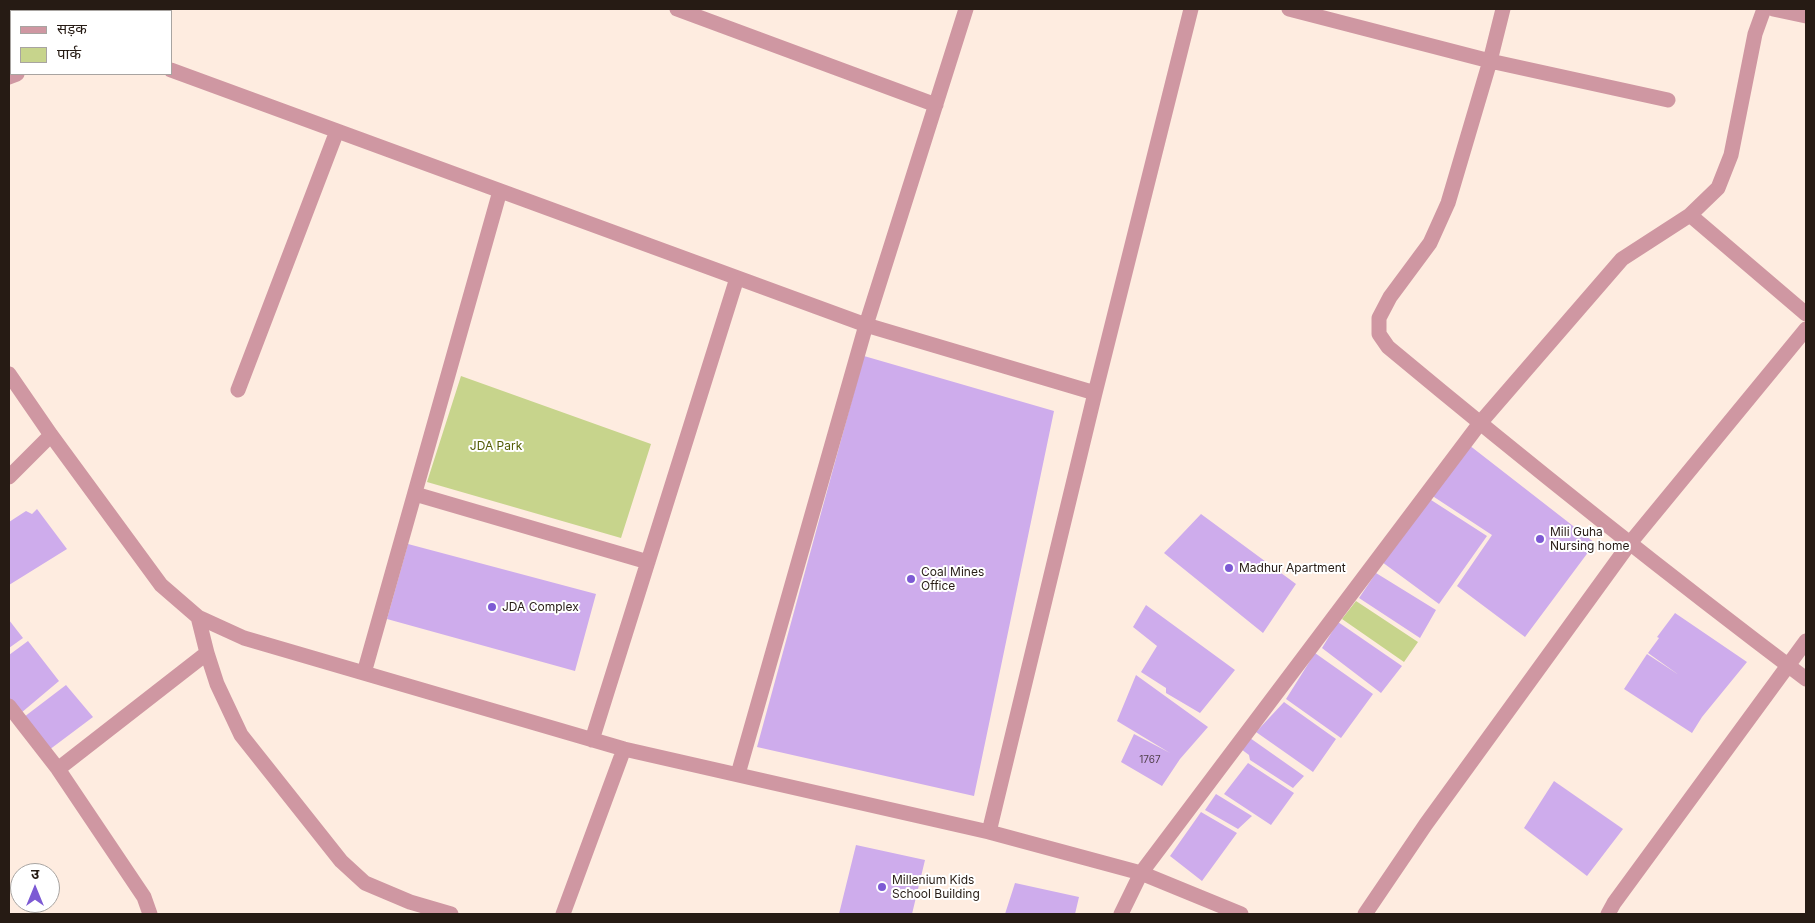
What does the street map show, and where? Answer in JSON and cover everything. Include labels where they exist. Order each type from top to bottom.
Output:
[{"type":"street","points":[[677,9],[936,105]]},
{"type":"street","points":[[738,774],[866,325],[966,9]]},
{"type":"street","points":[[989,832],[1095,393],[1191,9]]},
{"type":"street","points":[[1290,9],[1490,61],[1668,100]]},
{"type":"street","points":[[1503,9],[1490,61],[1448,203],[1430,244],[1390,297],[1379,318],[1379,334],[1388,346],[1480,423],[1630,543],[1806,678]]},
{"type":"street","points":[[1121,914],[1141,873],[1480,423],[1622,259],[1690,215],[1718,188],[1731,155],[1755,34],[1764,9]]},
{"type":"street","points":[[1773,9],[1806,16]]},
{"type":"street","points":[[172,70],[866,325],[1095,393]]},
{"type":"street","points":[[238,390],[337,131]]},
{"type":"street","points":[[364,673],[500,190]]},
{"type":"street","points":[[1690,215],[1806,314]]},
{"type":"street","points":[[592,740],[737,278]]},
{"type":"street","points":[[1365,914],[1426,824],[1630,543],[1806,329]]},
{"type":"street","points":[[9,374],[51,435],[161,585],[198,617],[244,638],[624,749],[989,832],[1141,873],[1240,914]]},
{"type":"street","points":[[9,477],[51,435]]},
{"type":"street","points":[[415,494],[648,562]]},
{"type":"street","points":[[198,617],[217,684],[241,735],[340,861],[365,883],[410,902],[451,914]]},
{"type":"street","points":[[1608,914],[1614,903],[1806,641]]},
{"type":"street","points":[[58,769],[207,654]]},
{"type":"street","points":[[9,706],[58,769],[144,897],[150,914]]},
{"type":"street","points":[[563,914],[624,749]]},
{"type":"green space","name":"JDA Park","points":[[461,376],[651,444],[621,538],[427,482]]},
{"type":"green space","points":[[1356,601],[1418,642],[1404,662],[1342,619]]},
{"type":"building","name":"Coal Mines Office","points":[[864,356],[1054,411],[974,796],[757,747]]},
{"type":"building","name":"Mili Guha Nursing home","points":[[1469,445],[1595,543],[1525,637],[1457,586],[1492,535],[1431,495]]},
{"type":"building","points":[[1428,498],[1487,536],[1439,604],[1382,562]]},
{"type":"building","points":[[37,509],[67,549],[9,585],[9,522],[26,511],[32,514]]},
{"type":"building","name":"Madhur Apartment","points":[[1201,514],[1296,584],[1263,633],[1164,553]]},
{"type":"building","name":"JDA Complex","points":[[408,544],[596,594],[575,671],[387,619]]},
{"type":"building","points":[[1376,573],[1436,610],[1420,638],[1359,598]]},
{"type":"building","points":[[1146,605],[1235,670],[1200,713],[1166,693],[1166,688],[1141,672],[1157,646],[1133,627]]},
{"type":"building","points":[[1675,613],[1747,662],[1702,717],[1692,733],[1624,689],[1647,654],[1679,675],[1648,653]]},
{"type":"building","points":[[9,620],[23,638],[9,648]]},
{"type":"building","points":[[1338,622],[1402,666],[1381,693],[1322,648]]},
{"type":"building","points":[[28,641],[59,681],[21,713],[9,698],[9,655]]},
{"type":"building","points":[[1315,653],[1373,694],[1341,738],[1286,699]]},
{"type":"building","points":[[1136,675],[1208,727],[1180,759],[1162,786],[1121,762],[1134,734],[1170,753],[1117,721]]},
{"type":"building","points":[[66,685],[93,717],[49,750],[24,717]]},
{"type":"building","points":[[1284,702],[1336,739],[1313,772],[1256,732]]},
{"type":"building","points":[[1250,738],[1304,776],[1293,788],[1250,760],[1249,755],[1241,749]]},
{"type":"building","points":[[1248,763],[1294,793],[1271,825],[1224,794]]},
{"type":"building","points":[[1554,781],[1623,829],[1587,876],[1524,828]]},
{"type":"building","points":[[1216,794],[1252,816],[1238,829],[1205,810]]},
{"type":"building","points":[[1201,812],[1237,833],[1202,881],[1170,856]]},
{"type":"building","name":"Millenium Kids School Building","points":[[856,845],[925,860],[912,914],[839,914]]},
{"type":"building","points":[[1015,883],[1079,897],[1075,914],[1005,914]]},
{"type":"place","name":"Mili Guha Nursing home","points":[[1540,539]]},
{"type":"place","name":"Madhur Apartment","points":[[1229,568]]},
{"type":"place","name":"Coal Mines Office","points":[[911,579]]},
{"type":"place","name":"JDA Complex","points":[[492,607]]},
{"type":"place","name":"Millenium Kids School Building","points":[[882,887]]}]
